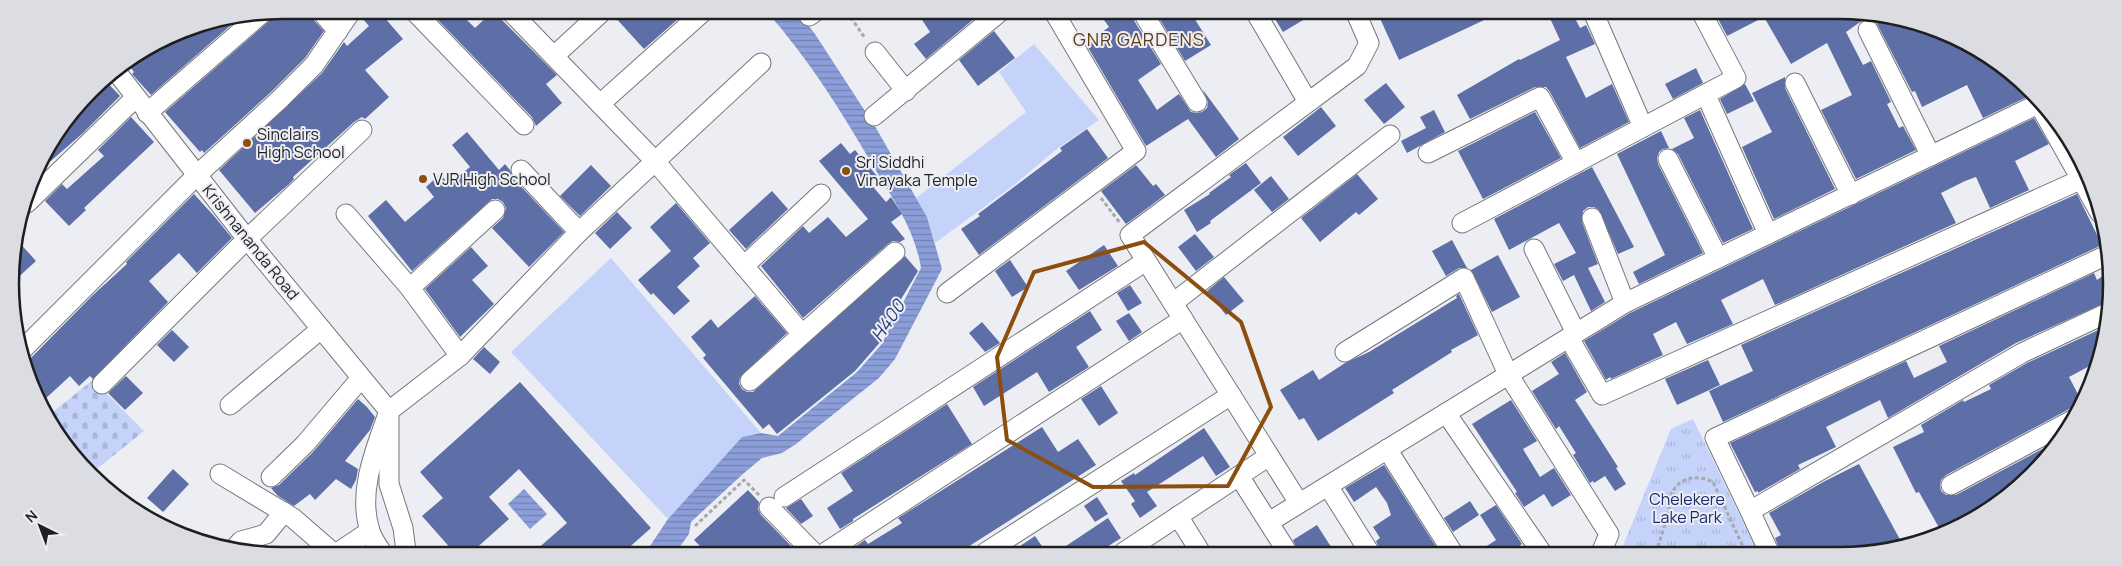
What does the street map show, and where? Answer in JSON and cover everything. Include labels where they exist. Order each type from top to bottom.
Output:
[{"type":"street","points":[[328,19],[338,31]]},
{"type":"street","points":[[27,345],[198,175],[314,65],[346,19]]},
{"type":"street","points":[[422,19],[524,125]]},
{"type":"street","points":[[518,19],[654,160],[802,334]]},
{"type":"street","points":[[554,56],[594,19]]},
{"type":"street","points":[[600,104],[695,19]]},
{"type":"street","points":[[874,116],[992,19]]},
{"type":"street","points":[[947,293],[1136,151],[1058,19]]},
{"type":"street","points":[[1147,19],[1197,102]]},
{"type":"street","points":[[1260,19],[1308,102]]},
{"type":"street","points":[[1299,503],[1130,235],[1358,66],[1369,44],[1358,19]]},
{"type":"street","points":[[1596,19],[1643,128]]},
{"type":"street","points":[[1462,223],[1736,78],[1705,19]]},
{"type":"street","points":[[147,112],[253,20]]},
{"type":"street","points":[[1868,30],[1931,156]]},
{"type":"street","points":[[875,52],[906,91]]},
{"type":"street","points":[[378,547],[370,531],[365,498],[372,463],[389,411],[460,356],[579,232],[654,160],[761,63]]},
{"type":"street","name":"Krishnananda Road","points":[[119,76],[247,240],[389,411]]},
{"type":"street","points":[[1794,83],[1851,195]]},
{"type":"street","points":[[1706,94],[1768,234]]},
{"type":"street","points":[[1428,153],[1540,97],[1576,163]]},
{"type":"street","points":[[33,197],[135,98]]},
{"type":"street","points":[[1269,522],[1625,303],[2036,107]]},
{"type":"street","points":[[2048,121],[2081,178]]},
{"type":"street","points":[[102,384],[247,240],[362,130]]},
{"type":"street","points":[[1173,303],[1390,135]]},
{"type":"street","points":[[1668,159],[1718,258]]},
{"type":"street","points":[[521,170],[579,232]]},
{"type":"street","points":[[1534,249],[1572,336],[1602,395],[2085,189]]},
{"type":"street","points":[[744,266],[821,194]]},
{"type":"street","points":[[410,288],[495,210]]},
{"type":"street","points":[[346,214],[410,288],[460,356]]},
{"type":"street","points":[[1592,218],[1625,303]]},
{"type":"street","points":[[750,381],[895,252]]},
{"type":"street","points":[[1767,547],[1715,438],[2102,257]]},
{"type":"street","points":[[809,547],[777,502],[1146,261]]},
{"type":"street","points":[[1345,352],[1464,278],[1508,374],[1609,534],[1604,547]]},
{"type":"street","points":[[1750,511],[2022,353],[2101,316]]},
{"type":"street","points":[[834,547],[1183,319]]},
{"type":"street","points":[[230,405],[321,330]]},
{"type":"street","points":[[271,477],[305,444],[361,378]]},
{"type":"street","points":[[994,547],[1231,395]]},
{"type":"street","points":[[389,411],[389,484],[403,528],[405,547]]},
{"type":"street","points":[[1446,413],[1538,547]]},
{"type":"street","points":[[1951,485],[2062,426]]},
{"type":"street","points":[[1387,449],[1449,547]]},
{"type":"street","points":[[1132,547],[1269,456]]},
{"type":"street","points":[[220,474],[284,512],[326,547]]},
{"type":"street","points":[[1239,476],[1284,547]]},
{"type":"street","points":[[1328,486],[1366,547]]},
{"type":"street","points":[[240,544],[266,534],[284,512]]},
{"type":"street","points":[[1178,516],[1198,547]]},
{"type":"street","points":[[346,547],[370,531]]},
{"type":"path","points":[[852,19],[875,52]]},
{"type":"path","points":[[1091,185],[1130,235]]},
{"type":"path","points":[[1658,547],[1671,494],[1675,488],[1686,480],[1700,477],[1713,482],[1743,547]]},
{"type":"path","points":[[695,526],[744,480],[777,502]]},
{"type":"highlighted area","points":[[1144,242],[1241,322],[1271,407],[1228,486],[1093,487],[1007,440],[997,357],[1034,272]]},
{"type":"green space","points":[[1034,44],[1099,120],[1058,148],[1014,185],[935,243],[927,217],[916,198],[1026,112],[999,72]]},
{"type":"green space","points":[[611,258],[761,433],[742,437],[668,519],[511,352]]},
{"type":"green space","points":[[93,380],[144,431],[96,470],[73,444],[53,412]]},
{"type":"green space","name":"Chelekere Lake Park","points":[[1693,419],[1755,547],[1622,547],[1671,429]]},
{"type":"shaded area","points":[[773,19],[803,19],[815,34],[876,128],[927,217],[942,269],[895,359],[879,378],[796,444],[782,453],[762,458],[744,473],[691,522],[689,534],[680,547],[649,547],[668,519],[742,437],[761,433],[778,436],[857,372],[881,345],[921,268],[909,228],[896,204],[838,108]]},
{"type":"shaded area","points":[[524,489],[547,514],[530,529],[508,504]]},
{"type":"building","points":[[269,19],[313,19],[324,31],[305,58],[271,92],[204,153],[202,150],[200,152],[165,112]]},
{"type":"building","points":[[363,19],[386,19],[403,39],[365,70],[389,97],[365,119],[362,117],[354,122],[293,177],[294,179],[288,185],[255,213],[219,170],[322,73],[344,42],[347,46],[369,26]]},
{"type":"building","points":[[466,19],[475,28],[485,19],[501,19],[557,75],[546,84],[562,103],[536,126],[532,117],[438,20]]},
{"type":"building","points":[[617,19],[678,19],[644,49]]},
{"type":"building","points":[[922,19],[974,19],[926,59],[914,44],[930,32]]},
{"type":"building","points":[[1103,19],[1133,19],[1161,64],[1138,80],[1157,110],[1179,94],[1191,112],[1202,112],[1207,108],[1208,102],[1203,90],[1239,139],[1216,157],[1188,119],[1146,146],[1086,44],[1109,27]]},
{"type":"building","points":[[1160,19],[1195,19],[1211,45],[1185,61]]},
{"type":"building","points":[[1275,19],[1305,19],[1283,32]]},
{"type":"building","points":[[1380,19],[1486,19],[1399,60]]},
{"type":"building","points":[[1550,19],[1576,19],[1580,28],[1586,25],[1595,44],[1566,57],[1586,98],[1612,84],[1629,122],[1580,148],[1546,87],[1535,87],[1470,119],[1457,95],[1519,59],[1560,40]]},
{"type":"building","points":[[1718,19],[1760,19],[1727,36]]},
{"type":"building","points":[[1765,19],[1863,20],[1846,32],[1863,65],[1871,61],[1891,102],[1887,104],[1899,128],[1903,126],[1916,150],[1856,179],[1821,110],[1852,95],[1827,43],[1791,64]]},
{"type":"building","points":[[1876,21],[1924,33],[1956,46],[2000,73],[2027,97],[1983,118],[1967,85],[1922,107],[1915,91],[1912,92]]},
{"type":"building","points":[[231,25],[151,95],[132,74],[134,72],[130,67],[166,46],[198,33]]},
{"type":"building","points":[[994,31],[1015,58],[978,86],[959,60]]},
{"type":"building","points":[[1696,68],[1703,83],[1673,99],[1665,84]]},
{"type":"building","points":[[1785,77],[1785,88],[1835,189],[1774,219],[1742,147],[1772,132],[1752,93]]},
{"type":"building","points":[[1386,83],[1405,107],[1384,124],[1364,100]]},
{"type":"building","points":[[109,84],[120,96],[83,133],[47,164],[73,122]]},
{"type":"building","points":[[1745,84],[1754,101],[1727,114],[1720,99]]},
{"type":"building","points":[[1321,107],[1336,126],[1298,156],[1283,137]]},
{"type":"building","points":[[1434,110],[1445,132],[1407,153],[1401,141],[1426,128],[1420,117]]},
{"type":"building","points":[[1700,110],[1753,229],[1723,243],[1678,154],[1672,149],[1694,138],[1684,118]]},
{"type":"building","points":[[1535,112],[1561,158],[1483,199],[1458,151]]},
{"type":"building","points":[[131,117],[154,142],[84,208],[86,210],[69,226],[45,201],[62,184],[67,189],[104,156],[98,150]]},
{"type":"building","points":[[2034,118],[2049,144],[2015,161],[2029,190],[1990,208],[1976,177],[1965,181],[1941,193],[1956,223],[1775,305],[1763,279],[1721,300],[1733,324],[1687,344],[1676,322],[1653,334],[1663,355],[1611,379],[1610,377],[1606,380],[1584,341],[1630,313]]},
{"type":"building","points":[[1087,129],[1108,158],[979,255],[961,229],[1062,151],[1060,148]]},
{"type":"building","points":[[1661,131],[1669,148],[1659,152],[1658,164],[1703,253],[1639,284],[1633,272],[1665,255],[1617,154]]},
{"type":"building","points":[[467,132],[499,170],[505,164],[513,178],[564,232],[529,267],[492,228],[503,218],[506,208],[503,202],[498,199],[492,199],[412,271],[368,216],[386,200],[405,222],[434,197],[426,187],[440,174],[449,184],[470,167],[452,145]]},
{"type":"building","points":[[841,143],[850,154],[855,150],[877,176],[869,182],[886,202],[891,197],[902,214],[891,222],[905,239],[888,244],[803,318],[761,266],[803,226],[809,233],[828,217],[846,237],[868,219],[819,161]]},
{"type":"building","points":[[1246,163],[1261,183],[1197,232],[1184,210],[1210,194],[1231,177],[1229,175]]},
{"type":"building","points":[[591,165],[611,186],[580,216],[560,196]]},
{"type":"building","points":[[1136,165],[1153,186],[1156,184],[1165,195],[1126,224],[1101,191]]},
{"type":"building","points":[[1592,167],[1634,247],[1618,254],[1599,210],[1594,207],[1588,207],[1583,211],[1582,222],[1598,264],[1588,268],[1605,302],[1591,311],[1574,275],[1563,281],[1554,264],[1576,253],[1559,223],[1509,250],[1494,219]]},
{"type":"building","points":[[1357,174],[1378,199],[1359,215],[1356,212],[1320,242],[1301,218]]},
{"type":"building","points":[[1271,176],[1289,199],[1272,212],[1254,190]]},
{"type":"building","points":[[772,191],[788,209],[746,249],[729,230]]},
{"type":"building","points":[[194,194],[232,238],[197,273],[179,253],[149,281],[168,302],[93,379],[90,376],[79,386],[70,376],[45,399],[30,359],[93,295],[127,264],[126,262]]},
{"type":"building","points":[[2077,194],[2099,240],[2100,246],[1723,422],[1709,391],[1753,371],[1741,345]]},
{"type":"building","points":[[676,203],[710,243],[693,258],[700,266],[677,287],[690,301],[674,315],[653,293],[651,295],[638,280],[671,251],[650,227]]},
{"type":"building","points":[[617,212],[632,228],[610,249],[595,233]]},
{"type":"building","points":[[1195,234],[1214,257],[1196,271],[1178,247]]},
{"type":"building","points":[[1452,240],[1467,268],[1459,268],[1446,276],[1432,251]]},
{"type":"building","points":[[22,245],[36,261],[19,277]]},
{"type":"building","points":[[1104,245],[1118,266],[1079,290],[1066,271]]},
{"type":"building","points":[[471,247],[488,266],[472,280],[494,304],[460,337],[425,289]]},
{"type":"building","points":[[1498,255],[1520,297],[1492,312],[1471,270]]},
{"type":"building","points":[[905,256],[918,271],[900,301],[902,302],[888,314],[891,318],[875,331],[882,340],[855,371],[777,434],[769,424],[763,429],[703,358],[706,355],[691,337],[711,319],[718,328],[755,296],[787,333],[740,377],[739,384],[742,389],[747,392],[753,392]]},
{"type":"building","points":[[1010,260],[1028,287],[1012,297],[995,271]]},
{"type":"building","points":[[2094,273],[2097,280],[2103,276],[2103,304],[2016,343],[1888,418],[1880,400],[1826,427],[1836,447],[1798,465],[1800,469],[1758,493],[1758,491],[1755,492],[1730,443],[1906,361],[1914,378],[1947,362],[1939,346]]},
{"type":"building","points":[[1224,277],[1244,301],[1226,315],[1207,291]]},
{"type":"building","points":[[1130,285],[1142,303],[1128,311],[1117,293]]},
{"type":"building","points":[[1459,294],[1478,335],[1451,350],[1452,352],[1392,390],[1394,393],[1318,441],[1304,418],[1299,420],[1280,390],[1313,370],[1319,380],[1457,298],[1456,296]]},
{"type":"building","points":[[1090,311],[1102,330],[1076,347],[1089,367],[1049,392],[1037,372],[984,406],[973,387]]},
{"type":"building","points":[[1129,313],[1142,332],[1129,341],[1116,321]]},
{"type":"building","points":[[982,322],[1000,343],[985,352],[969,333]]},
{"type":"building","points":[[172,330],[189,347],[174,362],[157,345]]},
{"type":"building","points":[[2099,330],[2090,366],[2069,377],[2078,395],[2072,408],[1946,475],[1941,480],[1941,491],[1946,495],[1956,495],[2047,447],[2026,470],[2000,493],[1971,512],[1939,527],[1919,492],[1916,493],[1893,447],[1924,432],[1921,425],[1963,400],[1964,402],[1991,389],[1989,385],[2027,363]]},
{"type":"building","points":[[484,347],[500,362],[490,374],[473,359]]},
{"type":"building","points":[[1565,353],[1587,392],[1575,400],[1618,467],[1616,468],[1626,484],[1615,491],[1605,476],[1594,483],[1593,481],[1590,483],[1573,455],[1576,453],[1559,426],[1556,429],[1532,391],[1559,374],[1551,362]]},
{"type":"building","points":[[1708,360],[1720,385],[1677,405],[1665,379]]},
{"type":"building","points":[[126,376],[143,393],[125,410],[108,393]]},
{"type":"building","points":[[520,382],[651,528],[630,547],[540,547],[567,523],[519,469],[489,497],[509,519],[478,547],[449,547],[422,516],[443,498],[420,472]]},
{"type":"building","points":[[1101,386],[1118,413],[1099,426],[1081,399]]},
{"type":"building","points":[[358,399],[375,417],[370,430],[345,461],[358,469],[356,480],[351,489],[336,479],[315,500],[310,494],[294,506],[278,496],[271,488],[279,485],[313,452]]},
{"type":"building","points":[[1511,400],[1537,441],[1523,449],[1540,477],[1554,468],[1571,495],[1552,507],[1544,494],[1524,507],[1515,493],[1517,492],[1472,424]]},
{"type":"building","points":[[947,404],[972,444],[840,529],[827,508],[853,491],[841,473]]},
{"type":"building","points":[[1042,427],[1058,452],[1078,439],[1096,465],[968,547],[854,547],[865,540],[868,544],[902,523],[898,518]]},
{"type":"building","points":[[1204,428],[1230,467],[1216,476],[1203,456],[1147,492],[1157,506],[1140,518],[1131,504],[1135,501],[1121,481],[1134,473],[1135,475]]},
{"type":"building","points":[[1859,464],[1900,540],[1856,547],[1778,547],[1775,538],[1781,535],[1769,513]]},
{"type":"building","points":[[1384,465],[1436,547],[1378,547],[1376,541],[1380,538],[1373,527],[1391,515],[1387,503],[1376,487],[1354,502],[1345,488]]},
{"type":"building","points":[[173,469],[189,484],[163,512],[147,498]]},
{"type":"building","points":[[748,490],[759,502],[758,509],[761,515],[792,547],[701,547],[694,540]]},
{"type":"building","points":[[1097,497],[1108,514],[1095,522],[1084,506]]},
{"type":"building","points":[[801,499],[813,516],[801,524],[786,508]]},
{"type":"building","points":[[1470,501],[1479,515],[1453,532],[1444,518]]},
{"type":"building","points":[[1496,505],[1522,544],[1518,547],[1485,547],[1496,540],[1480,515]]},
{"type":"building","points":[[1108,518],[1121,538],[1107,547],[1064,547]]},
{"type":"building","points":[[1317,525],[1331,547],[1296,547],[1293,540]]},
{"type":"building","points":[[1035,536],[1043,547],[1018,547]]},
{"type":"place","name":"Sinclairs High School","points":[[247,143]]},
{"type":"place","name":"Sri Siddhi Vinayaka Temple","points":[[846,171]]},
{"type":"place","name":"VJR High School","points":[[423,179]]},
{"type":"district","name":"GNR GARDENS","points":[[1139,40]]},
{"type":"water label","name":"H400","points":[[888,321]]}]
